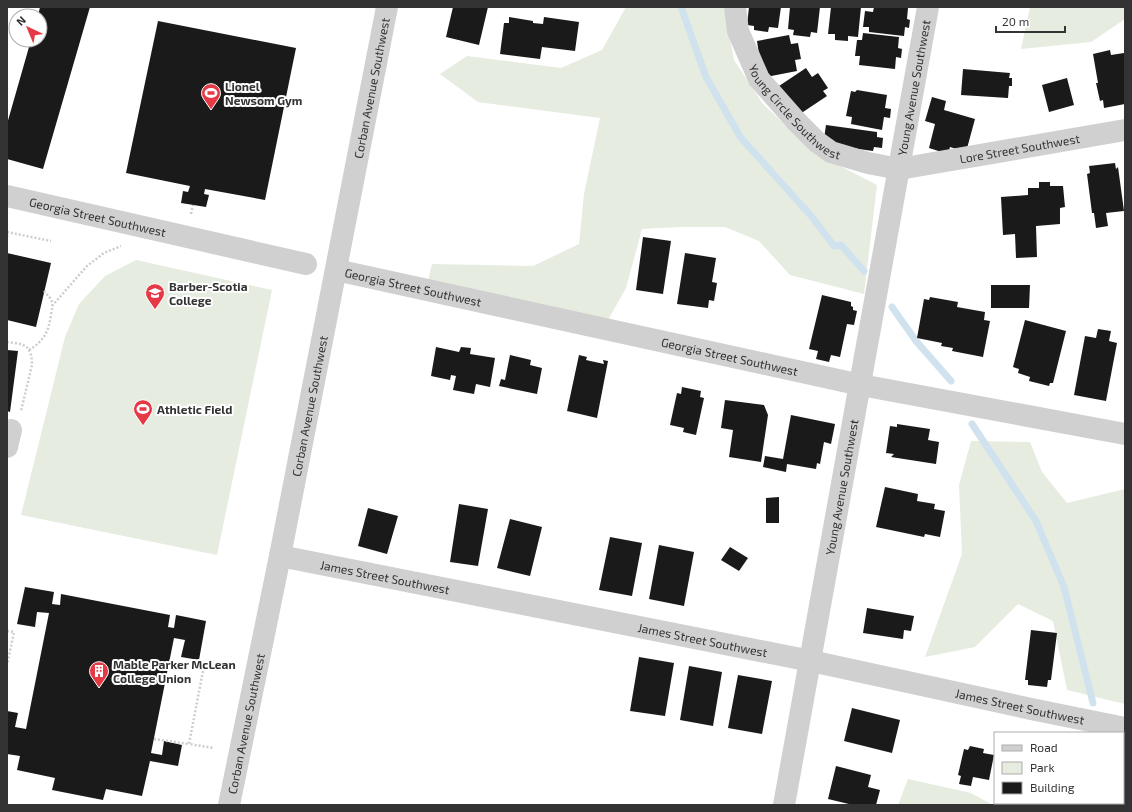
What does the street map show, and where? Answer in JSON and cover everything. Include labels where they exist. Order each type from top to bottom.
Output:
[{"type":"street","name":"Corban Avenue Southwest","points":[[229,805],[280,556],[387,7]]},
{"type":"street","name":"Young Circle Southwest","points":[[735,7],[738,31],[760,79],[796,121],[817,142],[831,152],[868,163],[907,167]]},
{"type":"street","name":"Young Avenue Southwest","points":[[784,805],[861,385],[907,167],[928,7]]},
{"type":"street","name":"Lore Street Southwest","points":[[907,167],[1125,130]]},
{"type":"street","name":"Georgia Street Southwest","points":[[7,196],[306,264]]},
{"type":"street","name":"Georgia Street Southwest","points":[[336,270],[861,385],[1125,434]]},
{"type":"street","name":"James Street Southwest","points":[[280,556],[811,661],[1125,728]]},
{"type":"path","points":[[52,306],[87,266],[104,253],[141,236],[151,228]]},
{"type":"path","points":[[7,237],[8,232],[51,241]]},
{"type":"path","points":[[29,350],[36,346],[45,336],[49,328],[52,306],[51,300],[44,292]]},
{"type":"path","points":[[7,342],[24,345],[29,350],[32,358],[32,365],[20,418],[9,439]]},
{"type":"path","points":[[7,631],[14,632],[7,665]]},
{"type":"path","points":[[189,744],[203,671]]},
{"type":"path","points":[[154,738],[214,748]]},
{"type":"green space","points":[[626,7],[724,7],[734,60],[763,104],[815,153],[877,185],[864,294],[790,275],[759,241],[725,227],[642,229],[626,288],[608,320],[428,281],[432,264],[533,266],[579,244],[584,194],[600,118],[478,102],[440,74],[467,56],[561,68],[602,50]]},
{"type":"green space","points":[[1030,7],[1125,7],[1125,19],[1091,42],[1021,49]]},
{"type":"green space","name":"Athletic Field","points":[[136,260],[272,290],[217,555],[21,515],[65,337],[79,304],[105,276]]},
{"type":"green space","points":[[971,441],[1030,442],[1042,472],[1067,503],[1125,489],[1125,704],[1067,690],[1053,621],[1018,604],[975,647],[925,657],[962,554],[959,485]]},
{"type":"green space","points":[[908,779],[971,793],[993,805],[898,805]]},
{"type":"building","points":[[90,7],[43,169],[7,159],[7,124],[29,48],[48,48],[48,8],[40,8]]},
{"type":"building","points":[[453,7],[488,7],[479,45],[446,37]]},
{"type":"building","points":[[749,7],[781,7],[778,28],[769,27],[768,32],[754,30],[754,26],[747,25]]},
{"type":"building","points":[[790,7],[820,7],[817,33],[811,32],[810,37],[793,35],[794,30],[788,29]]},
{"type":"building","points":[[831,7],[861,7],[858,37],[848,36],[848,41],[835,40],[835,34],[828,34]]},
{"type":"building","points":[[874,7],[908,8],[907,19],[910,20],[909,28],[905,27],[904,36],[869,32],[869,27],[863,27],[865,11],[873,12]]},
{"type":"building","points":[[509,17],[543,24],[544,17],[579,22],[575,51],[542,47],[540,59],[500,54],[504,23],[509,23]]},
{"type":"building","name":"Lionel Newsom Gym","points":[[158,21],[296,48],[265,200],[205,189],[204,194],[209,195],[206,207],[181,203],[183,191],[188,192],[190,186],[126,173]]},
{"type":"building","points":[[863,33],[899,37],[898,48],[902,49],[901,58],[896,57],[895,69],[859,65],[860,56],[855,56],[857,40],[862,40]]},
{"type":"building","points":[[789,35],[791,44],[798,43],[801,59],[795,60],[797,71],[766,77],[759,54],[757,41]]},
{"type":"building","points":[[1110,50],[1111,55],[1124,53],[1125,104],[1104,108],[1103,100],[1100,101],[1096,83],[1098,83],[1093,54]]},
{"type":"building","points":[[806,68],[812,77],[818,73],[828,88],[823,91],[827,96],[800,114],[779,86]]},
{"type":"building","points":[[963,69],[1010,73],[1009,78],[1012,78],[1012,86],[1009,86],[1008,98],[961,95]]},
{"type":"building","points":[[1067,78],[1074,105],[1049,112],[1042,85]]},
{"type":"building","points":[[857,90],[887,95],[885,108],[891,109],[890,118],[884,117],[882,130],[851,124],[852,117],[846,116],[851,91],[855,92]]},
{"type":"building","points":[[932,97],[946,101],[944,110],[975,119],[966,152],[950,147],[948,154],[929,148],[935,124],[925,121]]},
{"type":"building","points":[[826,125],[877,132],[877,137],[883,138],[882,148],[874,147],[873,151],[837,146],[824,139]]},
{"type":"building","points":[[1115,163],[1116,169],[1118,167],[1124,211],[1106,213],[1108,226],[1096,228],[1094,213],[1092,213],[1087,174],[1090,173],[1089,166]]},
{"type":"building","points":[[1039,182],[1050,182],[1050,186],[1063,186],[1065,207],[1060,208],[1060,224],[1036,226],[1037,257],[1016,258],[1015,234],[1003,235],[1001,197],[1028,195],[1028,188],[1039,188]]},
{"type":"building","points":[[643,237],[671,241],[663,294],[636,290]]},
{"type":"building","points":[[7,253],[51,263],[36,327],[7,320]]},
{"type":"building","points":[[685,253],[716,258],[712,282],[717,283],[714,301],[709,300],[708,308],[677,304]]},
{"type":"building","points":[[991,285],[1030,285],[1029,308],[991,308]]},
{"type":"building","points":[[822,295],[851,302],[853,310],[857,311],[854,325],[847,324],[840,357],[831,355],[829,362],[816,359],[818,351],[809,349]]},
{"type":"building","points":[[930,297],[958,302],[957,307],[985,312],[984,320],[990,321],[983,357],[952,351],[953,348],[941,346],[942,343],[917,338],[924,299],[929,300]]},
{"type":"building","points":[[1025,320],[1066,331],[1053,383],[1050,383],[1049,386],[1029,381],[1030,377],[1018,373],[1019,369],[1013,367]]},
{"type":"building","points":[[1098,329],[1111,331],[1109,341],[1117,343],[1106,401],[1074,395],[1085,336],[1096,338]]},
{"type":"building","points":[[436,347],[459,352],[461,347],[471,348],[470,354],[495,358],[490,387],[476,384],[474,394],[453,390],[456,376],[451,375],[450,380],[431,376]]},
{"type":"building","points":[[7,350],[18,351],[10,412],[7,411]]},
{"type":"building","points":[[510,355],[531,360],[530,365],[542,368],[537,394],[499,386],[501,379],[505,380]]},
{"type":"building","points":[[579,355],[587,357],[586,360],[604,364],[603,360],[608,361],[597,418],[567,411]]},
{"type":"building","points":[[682,387],[701,391],[700,397],[704,398],[696,435],[683,432],[684,428],[670,425],[677,393],[681,394]]},
{"type":"building","points":[[725,400],[764,405],[768,415],[761,462],[729,457],[733,430],[721,428]]},
{"type":"building","points":[[791,415],[835,424],[831,444],[824,442],[820,464],[817,463],[816,469],[787,464],[786,472],[763,467],[765,456],[783,459]]},
{"type":"building","points":[[897,424],[930,429],[928,440],[939,442],[936,464],[891,457],[894,454],[886,453],[890,426],[897,427]]},
{"type":"building","points":[[885,487],[918,494],[917,501],[935,504],[934,509],[945,511],[940,537],[925,534],[924,537],[876,527]]},
{"type":"building","points":[[779,497],[779,523],[766,523],[766,498]]},
{"type":"building","points":[[459,504],[488,509],[478,566],[450,562]]},
{"type":"building","points":[[368,508],[398,516],[387,554],[358,546]]},
{"type":"building","points":[[510,519],[542,527],[530,576],[497,568]]},
{"type":"building","points":[[610,537],[642,543],[632,596],[599,590]]},
{"type":"building","points":[[659,545],[694,552],[684,606],[649,599]]},
{"type":"building","points":[[730,547],[748,558],[739,571],[721,560]]},
{"type":"building","name":"Mable Parker McLean College Union","points":[[25,587],[54,592],[52,604],[60,605],[61,594],[170,615],[168,627],[174,628],[176,615],[206,621],[199,660],[181,657],[185,640],[174,638],[151,753],[162,755],[164,741],[182,745],[178,766],[150,761],[142,796],[106,789],[103,800],[52,790],[55,778],[17,770],[20,756],[7,754],[7,711],[18,713],[15,727],[26,729],[49,613],[37,612],[35,627],[17,624]]},
{"type":"building","points":[[867,608],[914,616],[911,631],[904,630],[903,639],[863,633]]},
{"type":"building","points":[[1031,630],[1057,633],[1051,680],[1048,680],[1047,687],[1028,685],[1028,680],[1025,680]]},
{"type":"building","points":[[639,657],[674,663],[665,716],[630,711]]},
{"type":"building","points":[[689,666],[722,672],[713,726],[680,720]]},
{"type":"building","points":[[738,675],[772,681],[762,734],[728,728]]},
{"type":"building","points":[[852,708],[900,720],[892,753],[844,741]]},
{"type":"building","points":[[970,746],[984,749],[983,753],[994,755],[989,780],[973,777],[971,786],[959,784],[961,776],[958,775],[964,749],[968,750]]},
{"type":"building","points":[[836,766],[871,775],[868,787],[880,790],[876,805],[853,805],[828,799]]},
{"type":"building","points":[[1053,804],[1080,804],[1080,805]]},
{"type":"waterway","points":[[681,7],[706,77],[741,138],[812,217],[834,246],[841,245],[864,271]]},
{"type":"waterway","points":[[892,307],[916,341],[951,381]]},
{"type":"waterway","points":[[972,424],[1036,521],[1064,587],[1093,703]]},
{"type":"place","name":"Lionel Newsom Gym","points":[[211,110]]},
{"type":"place","name":"Barber-Scotia College","points":[[155,310]]},
{"type":"place","name":"Athletic Field","points":[[143,426]]},
{"type":"place","name":"Mable Parker McLean College Union","points":[[99,688]]}]
